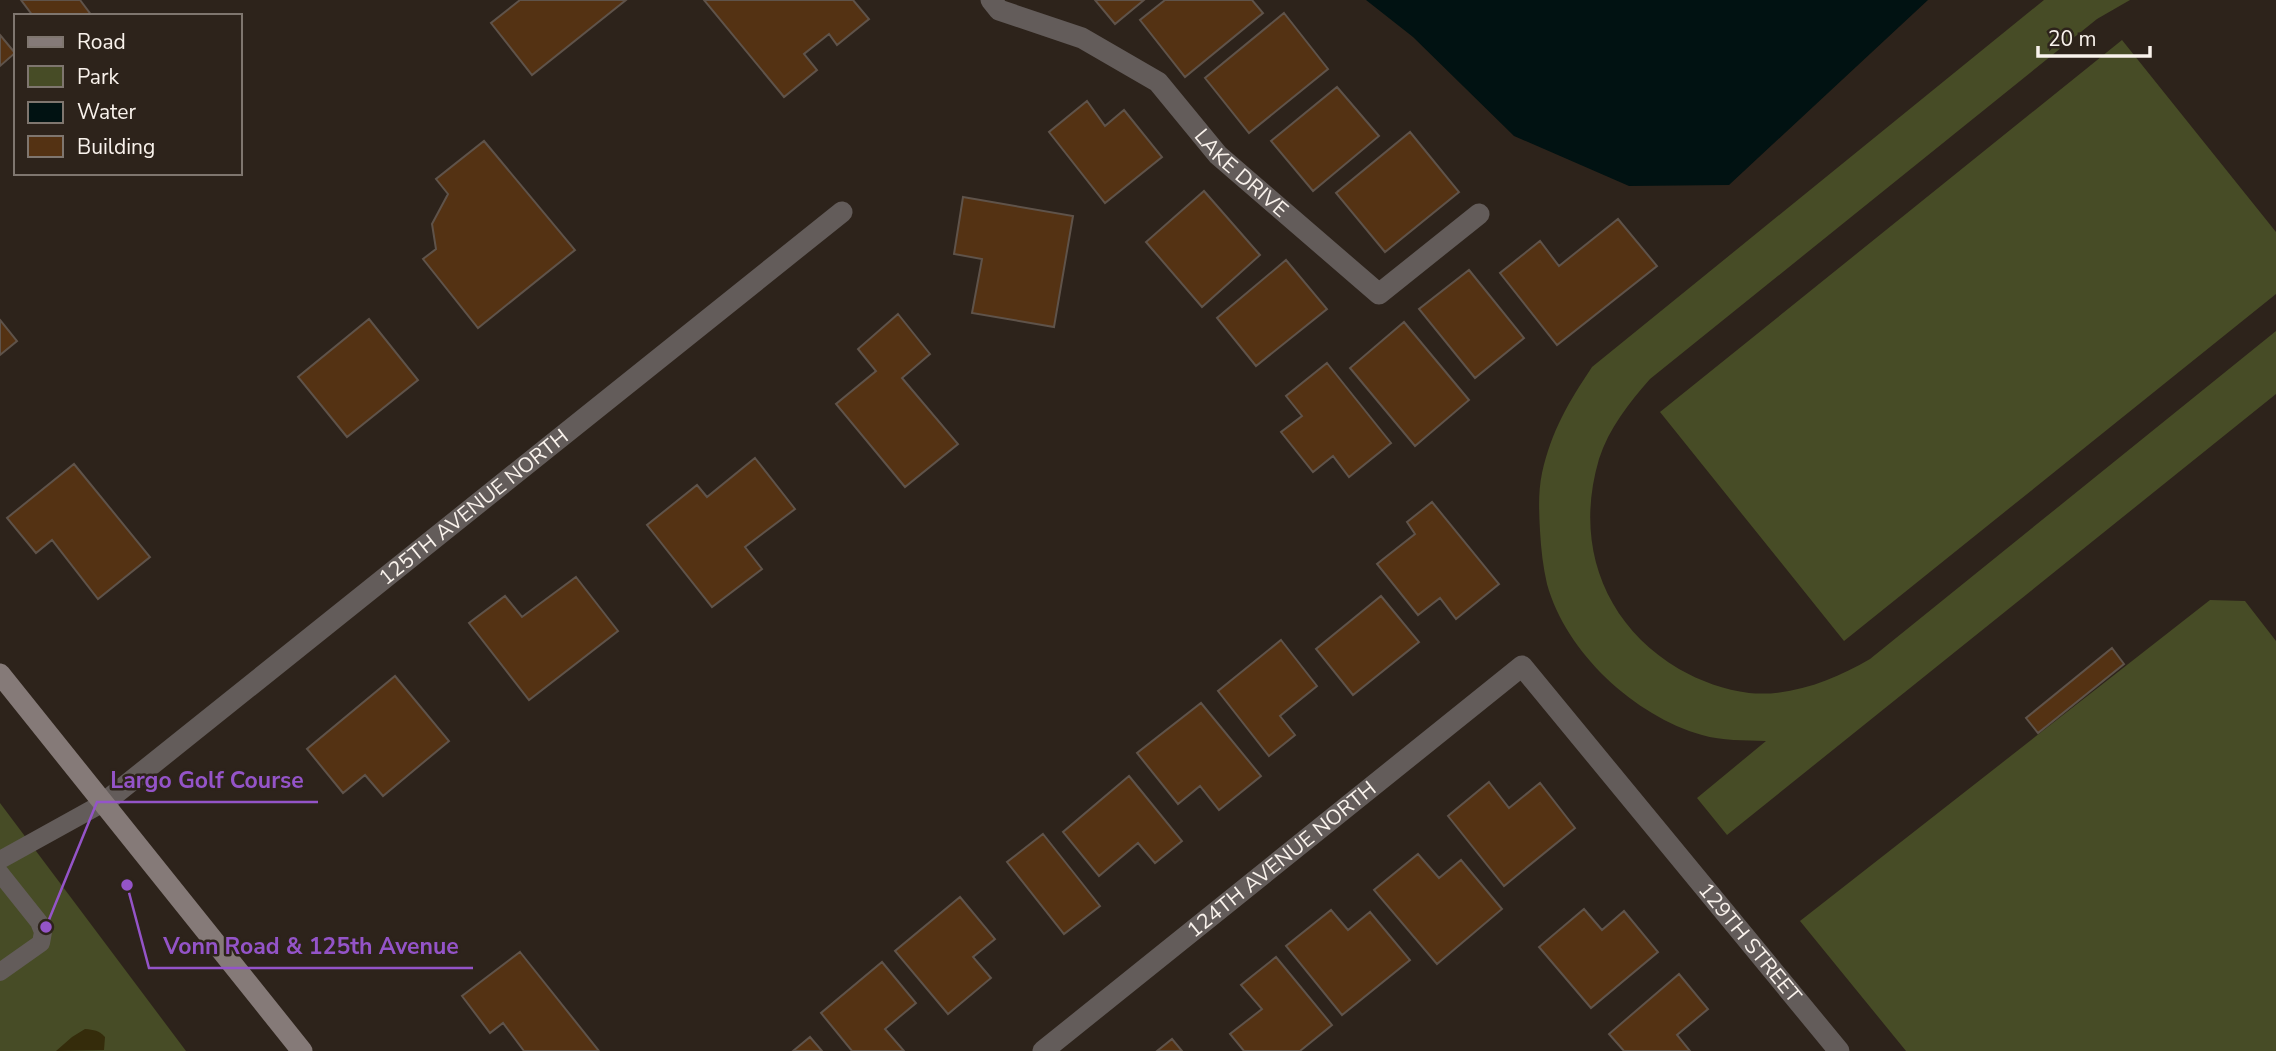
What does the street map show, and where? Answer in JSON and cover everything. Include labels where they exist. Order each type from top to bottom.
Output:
[{"type":"street","name":"LAKE DRIVE","points":[[991,0],[999,10],[1082,38],[1158,82],[1218,155],[1379,294],[1479,214]]},
{"type":"street","name":"125TH AVENUE NORTH","points":[[105,802],[842,212]]},
{"type":"street","name":"129TH STREET","points":[[1522,666],[1839,1051]]},
{"type":"street","name":"124TH AVENUE NORTH","points":[[1043,1051],[1522,666]]},
{"type":"street","points":[[0,674],[302,1051]]},
{"type":"lane","points":[[0,860],[105,802]]},
{"type":"lane","points":[[0,873],[39,922],[43,932],[41,943],[0,972]]},
{"type":"green space","points":[[2044,0],[2130,0],[2097,19],[1650,379],[1620,416],[1599,459],[1592,490],[1590,521],[1593,550],[1601,579],[1614,605],[1631,629],[1653,651],[1679,669],[1704,681],[1731,690],[1765,694],[1812,685],[1842,674],[1870,659],[2276,331],[2276,394],[1727,835],[1697,798],[1766,741],[1710,737],[1677,726],[1652,713],[1606,678],[1570,634],[1556,610],[1547,584],[1542,551],[1540,487],[1551,443],[1568,405],[1592,367]]},
{"type":"green space","points":[[2122,40],[2276,232],[2276,294],[1844,641],[1660,412]]},
{"type":"green space","points":[[2210,600],[2245,601],[2276,641],[2276,1051],[1906,1051],[1800,921]]},
{"type":"green space","points":[[0,803],[186,1051],[0,1051]]},
{"type":"sand","points":[[85,1029],[94,1030],[105,1037],[104,1050],[56,1051],[72,1037]]},
{"type":"water","points":[[1366,0],[1928,0],[1729,185],[1629,186],[1514,136],[1413,37]]},
{"type":"building","points":[[21,0],[80,0],[90,14],[32,14]]},
{"type":"building","points":[[520,0],[626,0],[532,75],[491,23]]},
{"type":"building","points":[[704,0],[853,0],[869,19],[837,45],[829,34],[804,54],[817,70],[784,97]]},
{"type":"building","points":[[1095,0],[1144,0],[1115,24]]},
{"type":"building","points":[[1165,0],[1252,0],[1263,13],[1185,77],[1140,20]]},
{"type":"building","points":[[1284,13],[1328,69],[1249,133],[1205,78]]},
{"type":"building","points":[[0,35],[14,54],[0,66]]},
{"type":"building","points":[[1337,87],[1379,136],[1313,191],[1271,141]]},
{"type":"building","points":[[1087,101],[1105,126],[1124,110],[1162,157],[1105,203],[1049,132]]},
{"type":"building","points":[[1410,132],[1459,192],[1385,252],[1336,193]]},
{"type":"building","points":[[484,141],[575,250],[478,328],[423,259],[436,249],[432,224],[448,194],[436,179]]},
{"type":"building","points":[[1204,191],[1260,255],[1202,307],[1146,242]]},
{"type":"building","points":[[963,197],[1073,216],[1054,327],[972,313],[982,259],[954,254]]},
{"type":"building","points":[[1618,219],[1657,266],[1557,345],[1500,273],[1540,241],[1559,266]]},
{"type":"building","points":[[1286,260],[1327,309],[1256,366],[1217,318]]},
{"type":"building","points":[[1469,270],[1524,338],[1475,378],[1419,309]]},
{"type":"building","points":[[898,314],[930,354],[902,378],[958,444],[905,487],[836,404],[876,371],[858,349]]},
{"type":"building","points":[[369,319],[418,380],[347,437],[298,377]]},
{"type":"building","points":[[0,320],[17,341],[0,355]]},
{"type":"building","points":[[1404,322],[1469,400],[1415,446],[1350,368]]},
{"type":"building","points":[[1327,363],[1391,443],[1349,477],[1333,456],[1313,472],[1281,432],[1302,416],[1286,396]]},
{"type":"building","points":[[755,458],[795,509],[745,547],[762,569],[712,607],[647,525],[697,485],[707,497]]},
{"type":"building","points":[[74,464],[150,557],[98,599],[52,540],[36,553],[7,518]]},
{"type":"building","points":[[1432,502],[1499,584],[1456,619],[1440,598],[1418,615],[1377,564],[1415,534],[1407,522]]},
{"type":"building","points":[[576,577],[618,631],[529,700],[469,623],[505,596],[522,617]]},
{"type":"building","points":[[1381,596],[1419,642],[1353,695],[1316,649]]},
{"type":"building","points":[[1281,640],[1317,686],[1280,716],[1295,735],[1269,756],[1218,691]]},
{"type":"building","points":[[2112,648],[2124,664],[2038,733],[2026,718]]},
{"type":"building","points":[[395,676],[449,741],[383,796],[365,775],[343,793],[307,749]]},
{"type":"building","points":[[1201,703],[1261,776],[1219,810],[1200,786],[1178,804],[1137,753]]},
{"type":"building","points":[[1129,776],[1182,841],[1155,863],[1138,843],[1099,876],[1063,832]]},
{"type":"building","points":[[1489,782],[1509,808],[1540,783],[1575,828],[1504,886],[1448,816]]},
{"type":"building","points":[[1043,834],[1100,906],[1064,934],[1007,862]]},
{"type":"building","points":[[1418,854],[1439,878],[1461,860],[1502,909],[1437,964],[1374,890]]},
{"type":"building","points":[[960,897],[995,939],[973,957],[991,978],[948,1014],[895,951]]},
{"type":"building","points":[[1584,909],[1602,930],[1624,911],[1658,952],[1591,1008],[1539,947]]},
{"type":"building","points":[[1331,910],[1348,930],[1370,912],[1410,960],[1342,1015],[1286,946]]},
{"type":"building","points":[[520,952],[599,1051],[524,1051],[503,1023],[490,1033],[462,996]]},
{"type":"building","points":[[1276,957],[1332,1025],[1300,1051],[1244,1051],[1230,1034],[1262,1009],[1241,985]]},
{"type":"building","points":[[882,962],[916,1003],[885,1029],[904,1051],[852,1051],[821,1013]]},
{"type":"building","points":[[1679,974],[1708,1009],[1677,1035],[1690,1051],[1624,1051],[1609,1034]]},
{"type":"building","points":[[810,1037],[822,1051],[793,1051]]},
{"type":"building","points":[[1172,1039],[1182,1051],[1157,1051]]},
{"type":"place","name":"Vonn Road & 125th Avenue","points":[[127,885]]},
{"type":"place","name":"Largo Golf Course","points":[[46,927]]}]
